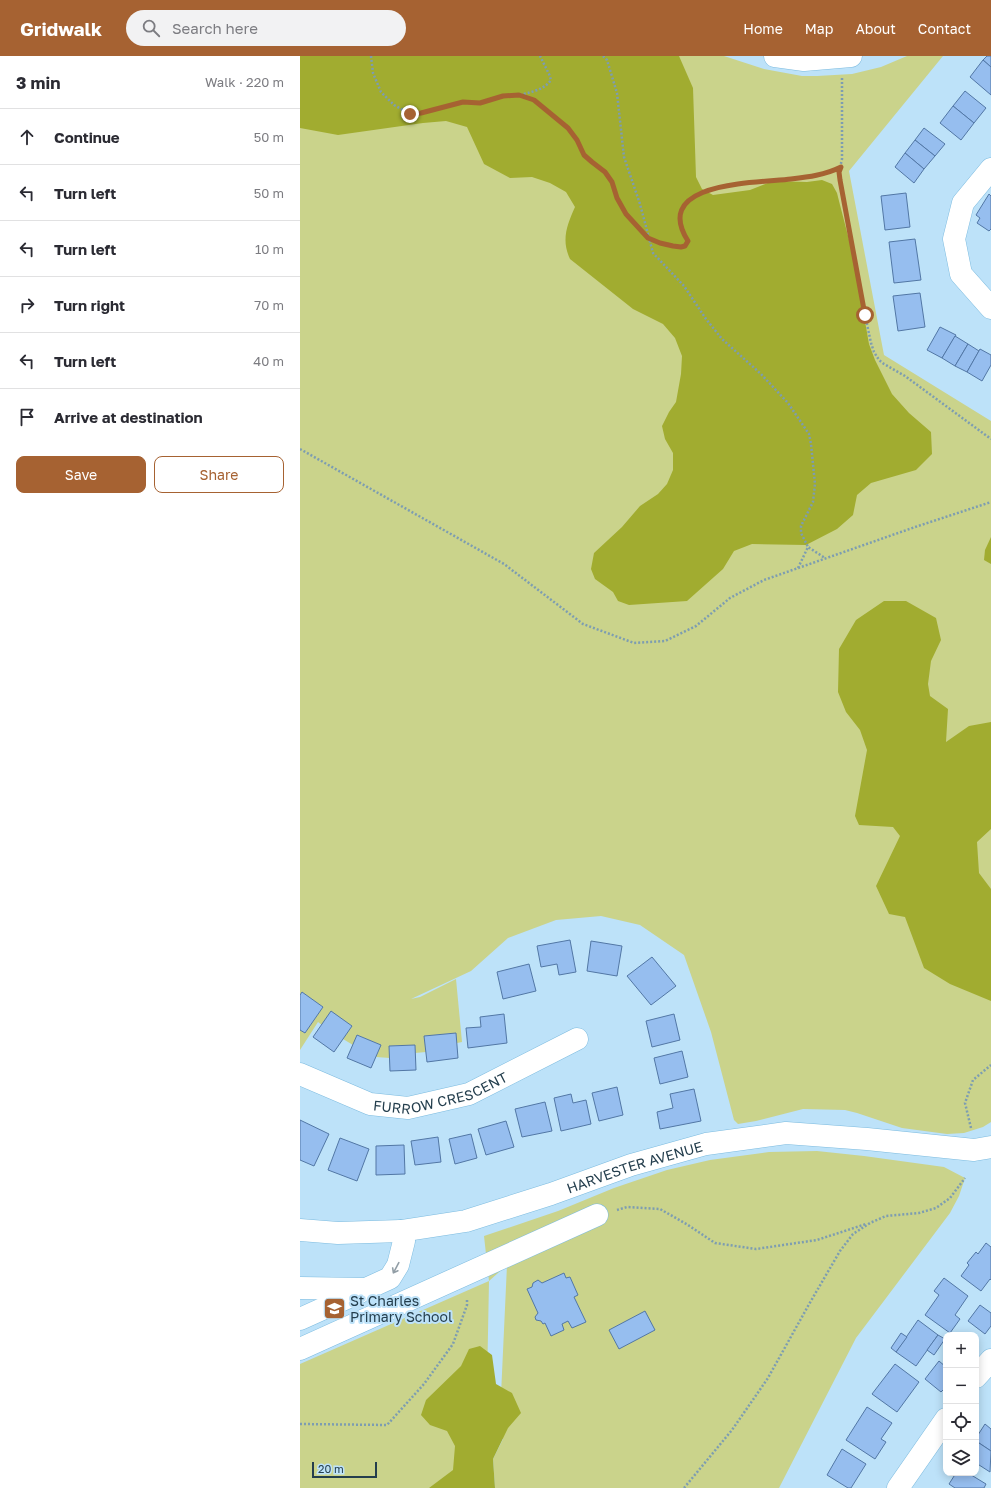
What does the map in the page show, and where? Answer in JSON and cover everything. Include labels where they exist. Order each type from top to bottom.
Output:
[{"type":"street","points":[[775,56],[804,60],[847,57]]},
{"type":"street","points":[[991,169],[962,203],[954,239],[961,274],[991,308]]},
{"type":"street","name":"FURROW CRESCENT","points":[[300,1074],[370,1104],[408,1108],[470,1094],[577,1039]]},
{"type":"street","name":"HARVESTER AVENUE","points":[[300,1230],[338,1233],[401,1231],[466,1221],[551,1194],[631,1164],[706,1144],[786,1133],[980,1143]]},
{"type":"street","points":[[980,1143],[991,1165]]},
{"type":"street","points":[[300,1349],[597,1215]]},
{"type":"street","points":[[300,1319],[390,1278],[398,1265],[404,1241],[401,1231]]},
{"type":"street","points":[[300,1288],[366,1289]]},
{"type":"street","points":[[979,1374],[991,1360]]},
{"type":"street","points":[[898,1488],[943,1423]]},
{"type":"path","points":[[370,56],[373,73],[381,92],[394,105],[410,114],[421,113],[463,102],[480,103],[503,96],[519,95],[537,90],[547,85],[551,80],[540,56]]},
{"type":"path","points":[[603,56],[607,60],[617,93],[624,157],[640,204],[653,253],[684,286],[718,334],[761,374],[788,403],[809,434],[812,444],[815,484],[813,502],[801,526],[801,533],[808,547],[826,559]]},
{"type":"path","points":[[847,57],[842,159],[839,172],[866,322],[874,352],[879,360],[884,364],[905,376],[991,439]]},
{"type":"path","points":[[519,95],[534,100],[568,128],[577,140],[584,155],[605,172],[612,182],[617,198],[626,214],[648,238],[673,246],[685,246],[688,241],[680,224],[681,210],[685,203],[699,194],[742,183],[790,180],[816,176],[831,172],[841,167]]},
{"type":"path","points":[[300,449],[504,564],[583,624],[634,643],[665,641],[696,626],[730,598],[764,580],[991,502]]},
{"type":"path","points":[[798,568],[808,547]]},
{"type":"path","points":[[980,1143],[971,1128],[965,1103],[973,1080],[991,1065]]},
{"type":"path","points":[[597,1215],[627,1207],[660,1209],[715,1243],[756,1249],[817,1240],[870,1223],[886,1216],[919,1213],[936,1208],[950,1198],[965,1178]]},
{"type":"path","points":[[684,1488],[732,1430],[768,1378],[840,1251],[853,1234],[870,1223]]},
{"type":"path","points":[[300,1424],[387,1425],[424,1384],[453,1344],[467,1305],[464,1276]]},
{"type":"green space","points":[[300,56],[724,56],[764,69],[802,76],[817,76],[852,74],[881,67],[907,56],[943,56],[849,171],[884,355],[991,421],[991,1122],[983,1127],[964,1133],[947,1134],[902,1128],[845,1110],[803,1109],[738,1124],[734,1120],[711,1032],[684,955],[640,925],[601,916],[556,920],[508,938],[471,971],[411,999],[420,997],[456,979],[462,1042],[457,1043],[455,1033],[425,1036],[426,1052],[415,1053],[414,1045],[389,1046],[390,1058],[376,1057],[381,1045],[357,1035],[353,1045],[343,1039],[352,1026],[331,1012],[322,1025],[318,1022],[300,1050],[300,1030],[305,1033],[323,1007],[302,992],[300,995]]},
{"type":"green space","points":[[300,56],[679,56],[693,88],[696,177],[702,189],[713,195],[750,190],[773,181],[807,182],[822,180],[832,184],[837,193],[854,259],[869,344],[875,360],[892,394],[909,413],[931,432],[932,454],[916,470],[871,483],[857,495],[853,515],[837,529],[806,545],[752,544],[734,551],[723,569],[687,601],[629,605],[618,601],[613,592],[595,579],[591,569],[594,553],[622,527],[640,506],[658,494],[667,484],[673,470],[673,453],[665,439],[662,426],[676,402],[681,374],[682,356],[675,338],[663,324],[633,309],[570,259],[567,252],[566,233],[575,207],[566,192],[550,183],[532,177],[510,178],[484,164],[467,127],[446,121],[338,135],[300,128]]},
{"type":"green space","points":[[991,537],[991,564],[984,560],[985,550]]},
{"type":"green space","points":[[884,601],[906,601],[936,618],[941,640],[931,661],[928,684],[930,696],[948,709],[946,742],[969,726],[991,722],[991,829],[977,842],[979,873],[991,889],[991,1001],[950,984],[924,968],[905,917],[889,914],[876,886],[900,836],[893,827],[859,825],[855,816],[867,750],[860,730],[846,712],[838,692],[839,649],[856,620]]},
{"type":"green space","points":[[817,1151],[944,1167],[965,1178],[959,1196],[950,1213],[856,1338],[779,1488],[495,1488],[493,1459],[503,1439],[499,1438],[507,1265],[489,1281],[484,1236],[558,1211],[614,1188],[667,1170],[710,1160],[769,1152]]},
{"type":"green space","points":[[489,1281],[485,1488],[300,1488],[300,1364]]},
{"type":"green space","points":[[480,1346],[492,1355],[496,1384],[512,1393],[521,1413],[508,1428],[493,1459],[495,1488],[429,1488],[453,1470],[455,1446],[447,1431],[430,1425],[421,1415],[426,1400],[461,1366],[469,1349]]},
{"type":"building","points":[[987,56],[991,56],[991,67],[983,60]]},
{"type":"building","points":[[983,60],[991,67],[991,95],[970,77]]},
{"type":"building","points":[[965,91],[986,108],[974,123],[953,106]]},
{"type":"building","points":[[953,106],[974,123],[961,140],[940,123]]},
{"type":"building","points":[[924,128],[945,144],[935,156],[915,140]]},
{"type":"building","points":[[915,140],[935,156],[924,169],[905,153]]},
{"type":"building","points":[[905,153],[924,169],[914,183],[895,167]]},
{"type":"building","points":[[906,193],[910,227],[885,230],[881,196]]},
{"type":"building","points":[[989,194],[991,196],[991,229],[989,231],[977,223],[980,218],[976,215]]},
{"type":"building","points":[[915,239],[921,280],[894,283],[889,242]]},
{"type":"building","points":[[920,293],[925,327],[898,331],[893,296]]},
{"type":"building","points":[[940,327],[956,335],[942,358],[927,350]]},
{"type":"building","points":[[955,336],[968,344],[955,366],[942,358]]},
{"type":"building","points":[[968,344],[979,351],[967,372],[955,366]]},
{"type":"building","points":[[980,349],[991,355],[991,365],[982,381],[967,372]]},
{"type":"building","points":[[570,940],[576,972],[559,975],[557,964],[541,967],[537,946]]},
{"type":"building","points":[[591,941],[622,946],[617,976],[587,971]]},
{"type":"building","points":[[652,957],[676,986],[651,1005],[627,976]]},
{"type":"building","points":[[529,964],[536,991],[503,999],[497,972]]},
{"type":"building","points":[[302,992],[323,1007],[305,1033],[300,1030],[300,995]]},
{"type":"building","points":[[331,1011],[352,1026],[334,1052],[313,1037]]},
{"type":"building","points":[[504,1014],[507,1043],[468,1048],[466,1028],[481,1027],[480,1017]]},
{"type":"building","points":[[674,1014],[680,1040],[652,1047],[646,1021]]},
{"type":"building","points":[[456,1033],[458,1058],[427,1062],[424,1036]]},
{"type":"building","points":[[357,1035],[381,1045],[371,1068],[347,1058]]},
{"type":"building","points":[[415,1045],[416,1070],[390,1071],[389,1046]]},
{"type":"building","points":[[682,1051],[688,1077],[660,1084],[654,1058]]},
{"type":"building","points":[[617,1087],[623,1115],[599,1121],[592,1093]]},
{"type":"building","points":[[694,1089],[701,1121],[660,1129],[657,1112],[673,1108],[670,1094]]},
{"type":"building","points":[[571,1094],[573,1103],[586,1100],[591,1124],[561,1131],[554,1098]]},
{"type":"building","points":[[545,1102],[552,1131],[522,1137],[515,1109]]},
{"type":"building","points":[[300,1120],[329,1134],[314,1166],[300,1160]]},
{"type":"building","points":[[506,1121],[514,1147],[486,1155],[478,1129]]},
{"type":"building","points":[[471,1134],[477,1158],[455,1164],[449,1139]]},
{"type":"building","points":[[438,1137],[441,1162],[415,1165],[411,1141]]},
{"type":"building","points":[[340,1138],[369,1149],[357,1181],[328,1170]]},
{"type":"building","points":[[404,1145],[405,1174],[376,1175],[376,1146]]},
{"type":"building","points":[[986,1243],[991,1247],[991,1280],[990,1279],[981,1291],[961,1276],[969,1265],[967,1263],[976,1252],[978,1254]]},
{"type":"building","points":[[564,1273],[566,1278],[570,1277],[578,1295],[574,1297],[586,1322],[572,1328],[568,1321],[562,1324],[564,1330],[551,1336],[545,1323],[543,1324],[541,1321],[536,1320],[535,1317],[538,1313],[527,1289],[532,1287],[533,1283],[538,1280],[542,1283]]},
{"type":"building","points":[[944,1278],[968,1296],[955,1315],[960,1319],[951,1332],[925,1315],[939,1295],[934,1291]]},
{"type":"building","points":[[980,1305],[991,1313],[991,1326],[985,1334],[968,1321]]},
{"type":"building","points":[[645,1311],[655,1330],[619,1349],[609,1330]]},
{"type":"building","points":[[918,1320],[938,1335],[916,1366],[896,1352]]},
{"type":"building","points":[[901,1333],[907,1337],[896,1352],[891,1348]]},
{"type":"building","points":[[938,1335],[943,1338],[943,1342],[934,1355],[927,1350]]},
{"type":"building","points":[[939,1361],[943,1364],[943,1390],[941,1392],[925,1379]]},
{"type":"building","points":[[895,1364],[919,1382],[897,1412],[872,1394]]},
{"type":"building","points":[[867,1407],[892,1423],[881,1439],[886,1442],[875,1459],[846,1440]]},
{"type":"building","points":[[985,1424],[991,1429],[991,1451],[979,1443],[979,1433]]},
{"type":"building","points":[[979,1443],[991,1451],[990,1472],[979,1465]]},
{"type":"building","points":[[842,1449],[866,1464],[851,1488],[848,1488],[827,1475]]},
{"type":"building","points":[[954,1476],[973,1476],[986,1484],[984,1488],[955,1488],[949,1484]]},
{"type":"place","name":"St Charles Primary School","points":[[335,1308]]},
{"type":"route","points":[[410,114],[440,109],[463,102],[480,103],[503,96],[519,95],[534,100],[568,128],[577,140],[584,155],[605,172],[612,182],[617,198],[626,214],[648,238],[660,243],[681,247],[685,246],[688,241],[680,224],[681,210],[685,203],[699,194],[728,185],[790,180],[816,176],[831,172],[841,167],[839,172],[840,180],[865,315]]}]
